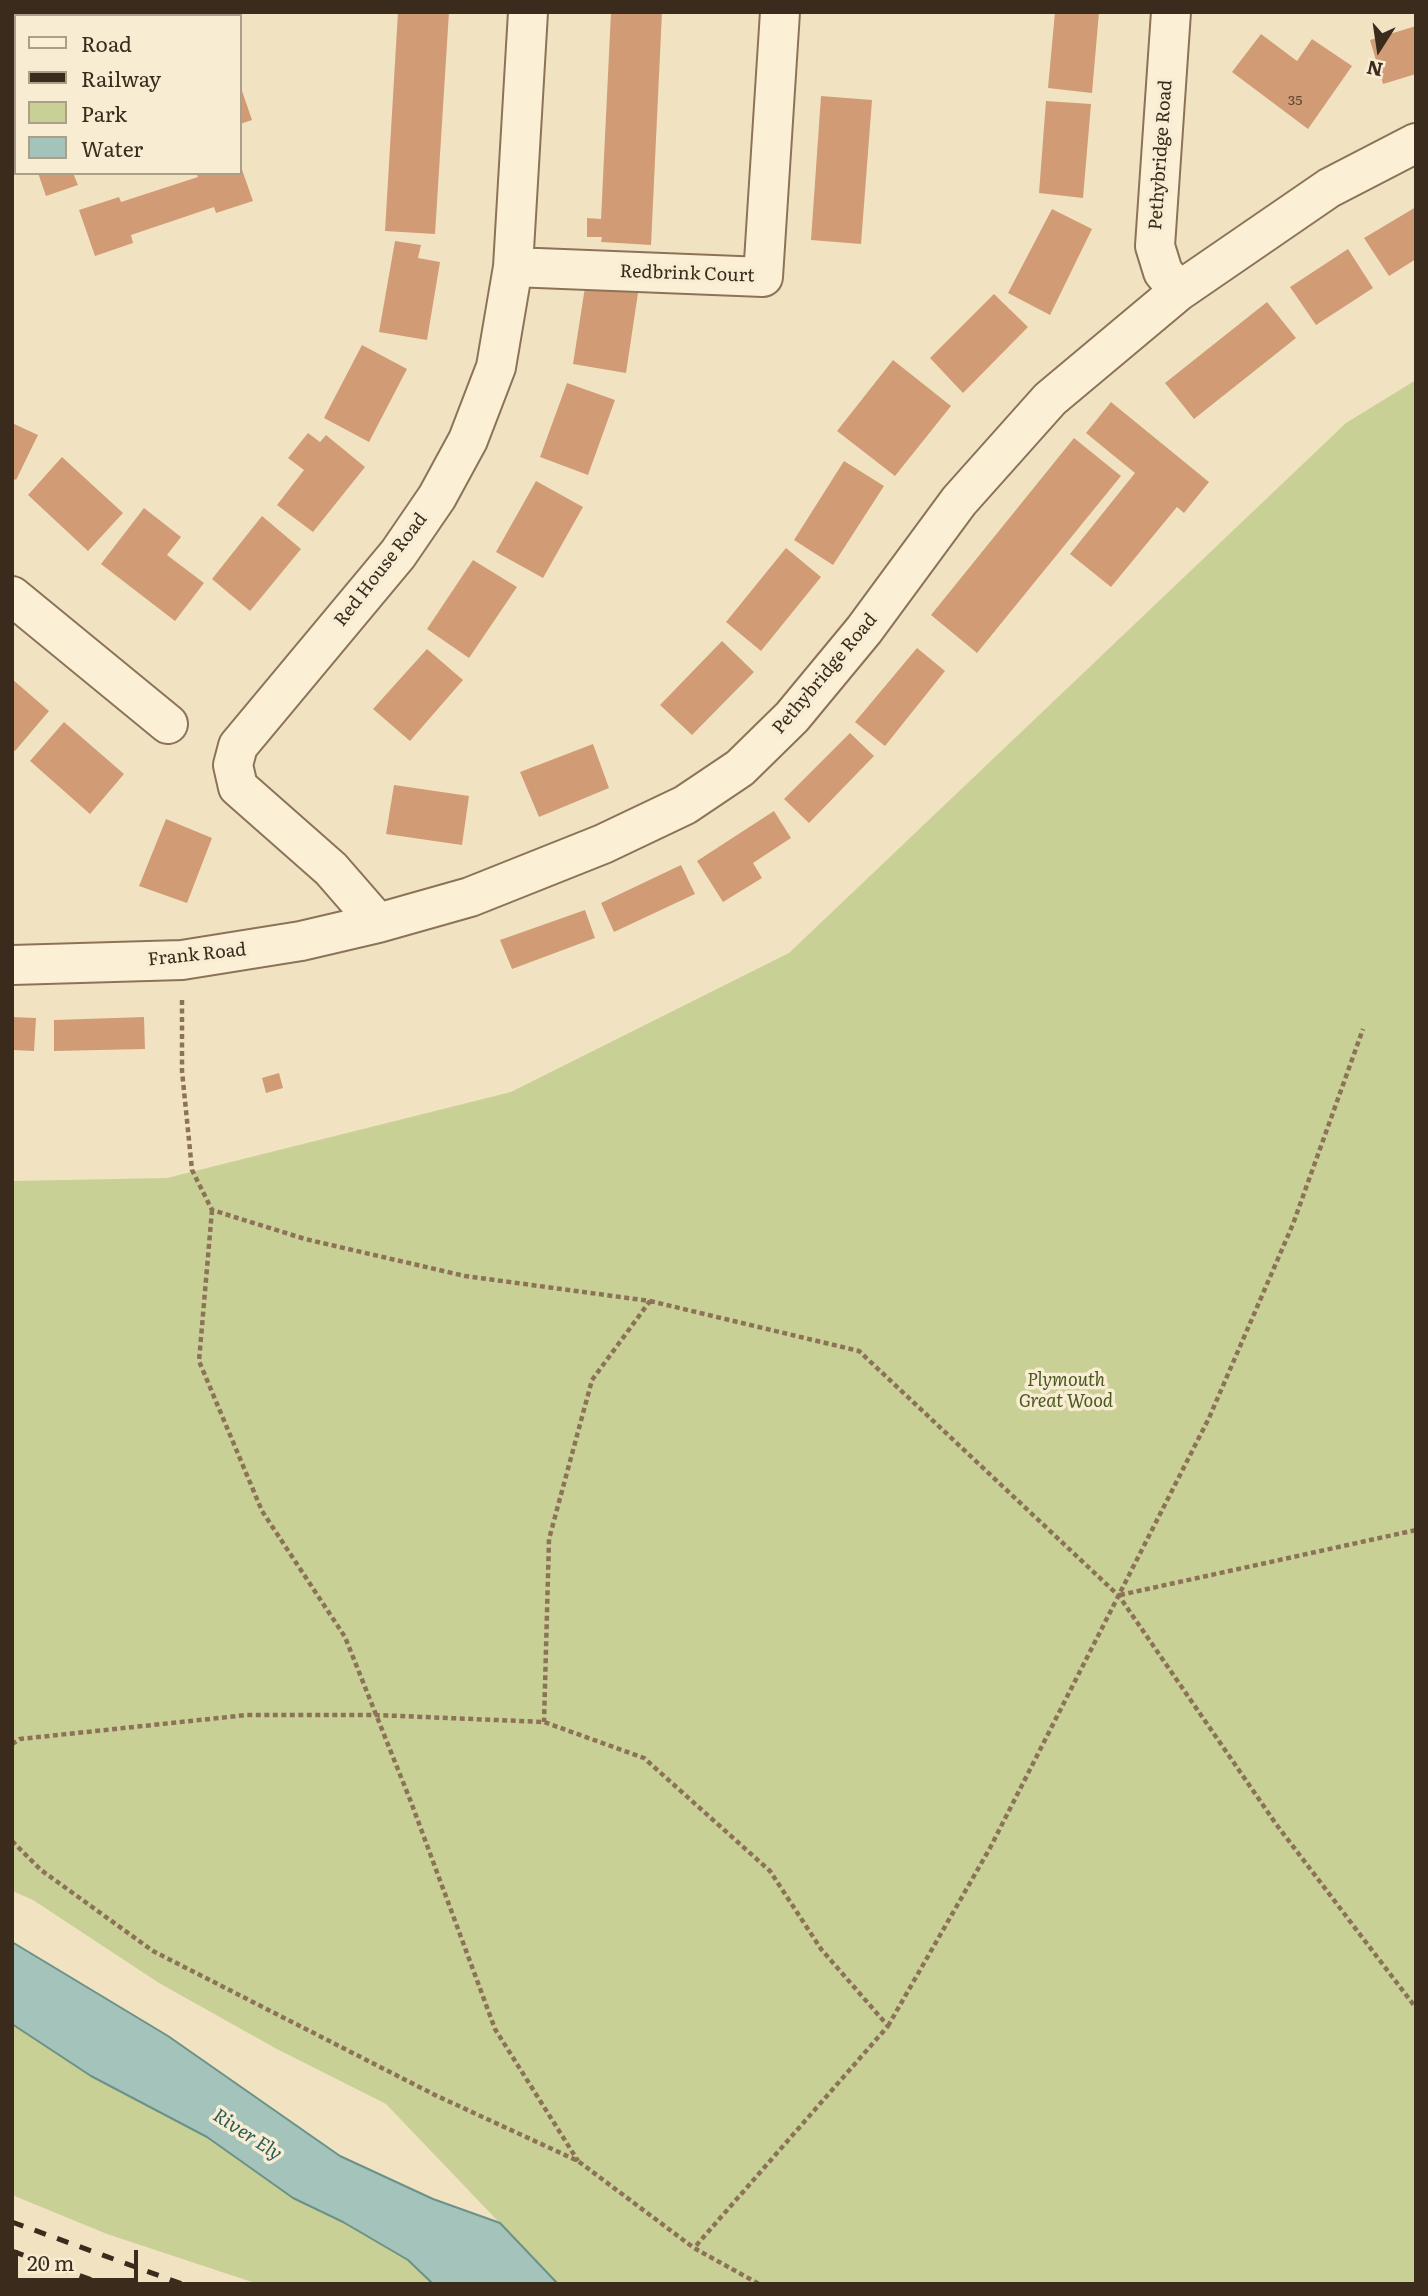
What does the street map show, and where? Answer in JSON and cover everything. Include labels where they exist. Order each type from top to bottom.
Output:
[{"type":"street","name":"Red House Road","points":[[379,923],[331,869],[238,787],[233,765],[238,746],[398,554],[437,497],[468,440],[496,367],[513,267],[528,12]]},
{"type":"street","name":"Redbrink Court","points":[[513,267],[763,276],[780,12]]},
{"type":"street","name":"Pethybridge Road","points":[[1171,12],[1155,246],[1163,272],[1179,292]]},
{"type":"street","name":"Pethybridge Road","points":[[379,923],[470,897],[603,845],[685,805],[740,768],[792,717],[864,630],[959,500],[1051,399],[1179,292],[1329,188],[1416,143]]},
{"type":"street","points":[[12,596],[169,724]]},
{"type":"street","name":"Frank Road","points":[[12,965],[182,960],[301,941],[379,923]]},
{"type":"path","points":[[182,960],[182,1071],[192,1170],[212,1210],[199,1361],[262,1511],[345,1637],[495,2029],[578,2161]]},
{"type":"path","points":[[694,2248],[888,2026],[990,1848],[1209,1418],[1293,1224],[1363,1028]]},
{"type":"path","points":[[212,1210],[305,1240],[466,1276],[650,1301],[859,1351],[1119,1596],[1276,1824],[1416,2008]]},
{"type":"path","points":[[544,1722],[549,1539],[592,1380],[650,1301]]},
{"type":"path","points":[[1119,1596],[1416,1530]]},
{"type":"path","points":[[12,1744],[20,1738],[247,1715],[376,1714],[544,1722],[644,1758],[770,1871],[821,1949],[888,2026]]},
{"type":"path","points":[[12,1840],[41,1870],[153,1951],[435,2095],[578,2161],[694,2248],[759,2284]]},
{"type":"green space","name":"Plymouth Great Wood","points":[[1416,380],[1416,2284],[558,2284],[386,2104],[275,2048],[159,1983],[33,1900],[12,1891],[12,1181],[167,1178],[511,1092],[789,953],[1346,423]]},
{"type":"green space","points":[[12,2024],[91,2076],[207,2137],[293,2198],[343,2222],[408,2260],[433,2284],[258,2284],[107,2234],[12,2195]]},
{"type":"water","name":"River Ely","points":[[12,1942],[168,2036],[340,2156],[433,2199],[500,2223],[558,2284],[433,2284],[408,2260],[343,2222],[293,2198],[207,2137],[91,2076],[12,2024]]},
{"type":"building","points":[[12,12],[29,12],[30,14],[14,14],[14,72]]},
{"type":"building","points":[[156,12],[196,14],[156,14]]},
{"type":"building","points":[[398,12],[449,12],[435,234],[385,231]]},
{"type":"building","points":[[611,12],[662,12],[651,245],[601,242],[602,237],[587,237],[587,218],[601,219]]},
{"type":"building","points":[[1055,12],[1099,12],[1092,93],[1048,88]]},
{"type":"building","points":[[1416,26],[1416,74],[1383,84],[1370,40]]},
{"type":"building","points":[[1261,34],[1297,61],[1312,39],[1352,66],[1308,129],[1232,72]]},
{"type":"building","points":[[242,91],[252,120],[242,123]]},
{"type":"building","points":[[821,96],[872,100],[861,244],[811,240]]},
{"type":"building","points":[[1046,101],[1091,104],[1083,198],[1039,193]]},
{"type":"building","points":[[242,170],[253,201],[216,213],[214,207],[131,235],[133,243],[95,256],[79,210],[119,197],[121,202],[198,177],[197,175],[242,175]]},
{"type":"building","points":[[39,175],[74,175],[78,185],[46,196]]},
{"type":"building","points":[[1416,207],[1416,259],[1389,276],[1364,238]]},
{"type":"building","points":[[1052,209],[1092,229],[1050,315],[1008,293]]},
{"type":"building","points":[[395,241],[421,245],[418,258],[440,262],[427,340],[379,332]]},
{"type":"building","points":[[1348,249],[1373,288],[1316,325],[1290,287]]},
{"type":"building","points":[[585,287],[638,293],[626,373],[573,364]]},
{"type":"building","points":[[994,294],[1028,327],[963,393],[930,358]]},
{"type":"building","points":[[1267,302],[1296,338],[1194,419],[1165,383]]},
{"type":"building","points":[[362,345],[407,369],[369,442],[324,418]]},
{"type":"building","points":[[893,360],[951,406],[895,476],[837,431]]},
{"type":"building","points":[[567,383],[615,400],[588,475],[540,457]]},
{"type":"building","points":[[1111,402],[1209,482],[1184,513],[1177,507],[1111,587],[1070,554],[1135,473],[1086,433]]},
{"type":"building","points":[[12,423],[38,435],[16,480],[12,478]]},
{"type":"building","points":[[308,433],[320,442],[326,435],[365,467],[313,532],[277,505],[304,470],[288,458]]},
{"type":"building","points":[[1074,438],[1121,476],[977,653],[931,615]]},
{"type":"building","points":[[62,457],[123,513],[88,551],[28,495]]},
{"type":"building","points":[[844,461],[884,486],[833,565],[794,540]]},
{"type":"building","points":[[536,481],[583,507],[543,578],[496,552]]},
{"type":"building","points":[[144,508],[181,537],[167,555],[204,583],[175,621],[101,564]]},
{"type":"building","points":[[262,516],[301,549],[250,611],[212,579]]},
{"type":"building","points":[[786,548],[821,577],[761,651],[726,622]]},
{"type":"building","points":[[473,560],[517,587],[469,658],[427,629]]},
{"type":"building","points":[[722,641],[754,672],[692,735],[660,705]]},
{"type":"building","points":[[917,648],[945,671],[885,746],[855,722]]},
{"type":"building","points":[[427,649],[463,680],[410,741],[373,709]]},
{"type":"building","points":[[12,679],[49,711],[15,751],[12,748]]},
{"type":"building","points":[[64,722],[124,774],[90,814],[30,761]]},
{"type":"building","points":[[850,733],[874,756],[809,823],[784,799]]},
{"type":"building","points":[[593,744],[609,788],[539,817],[520,772]]},
{"type":"building","points":[[394,785],[469,796],[462,845],[386,834]]},
{"type":"building","points":[[774,811],[791,838],[753,863],[762,878],[723,902],[697,861]]},
{"type":"building","points":[[166,819],[212,838],[187,903],[139,886]]},
{"type":"building","points":[[681,865],[695,894],[614,932],[601,903]]},
{"type":"building","points":[[585,910],[595,938],[512,969],[500,940]]},
{"type":"building","points":[[12,1017],[36,1018],[34,1051],[12,1050]]},
{"type":"building","points":[[144,1017],[145,1049],[54,1051],[54,1020]]},
{"type":"building","points":[[279,1073],[283,1088],[266,1093],[262,1078]]},
{"type":"railway","points":[[12,2222],[182,2284]]},
{"type":"railway","points":[[12,2251],[103,2284]]}]
